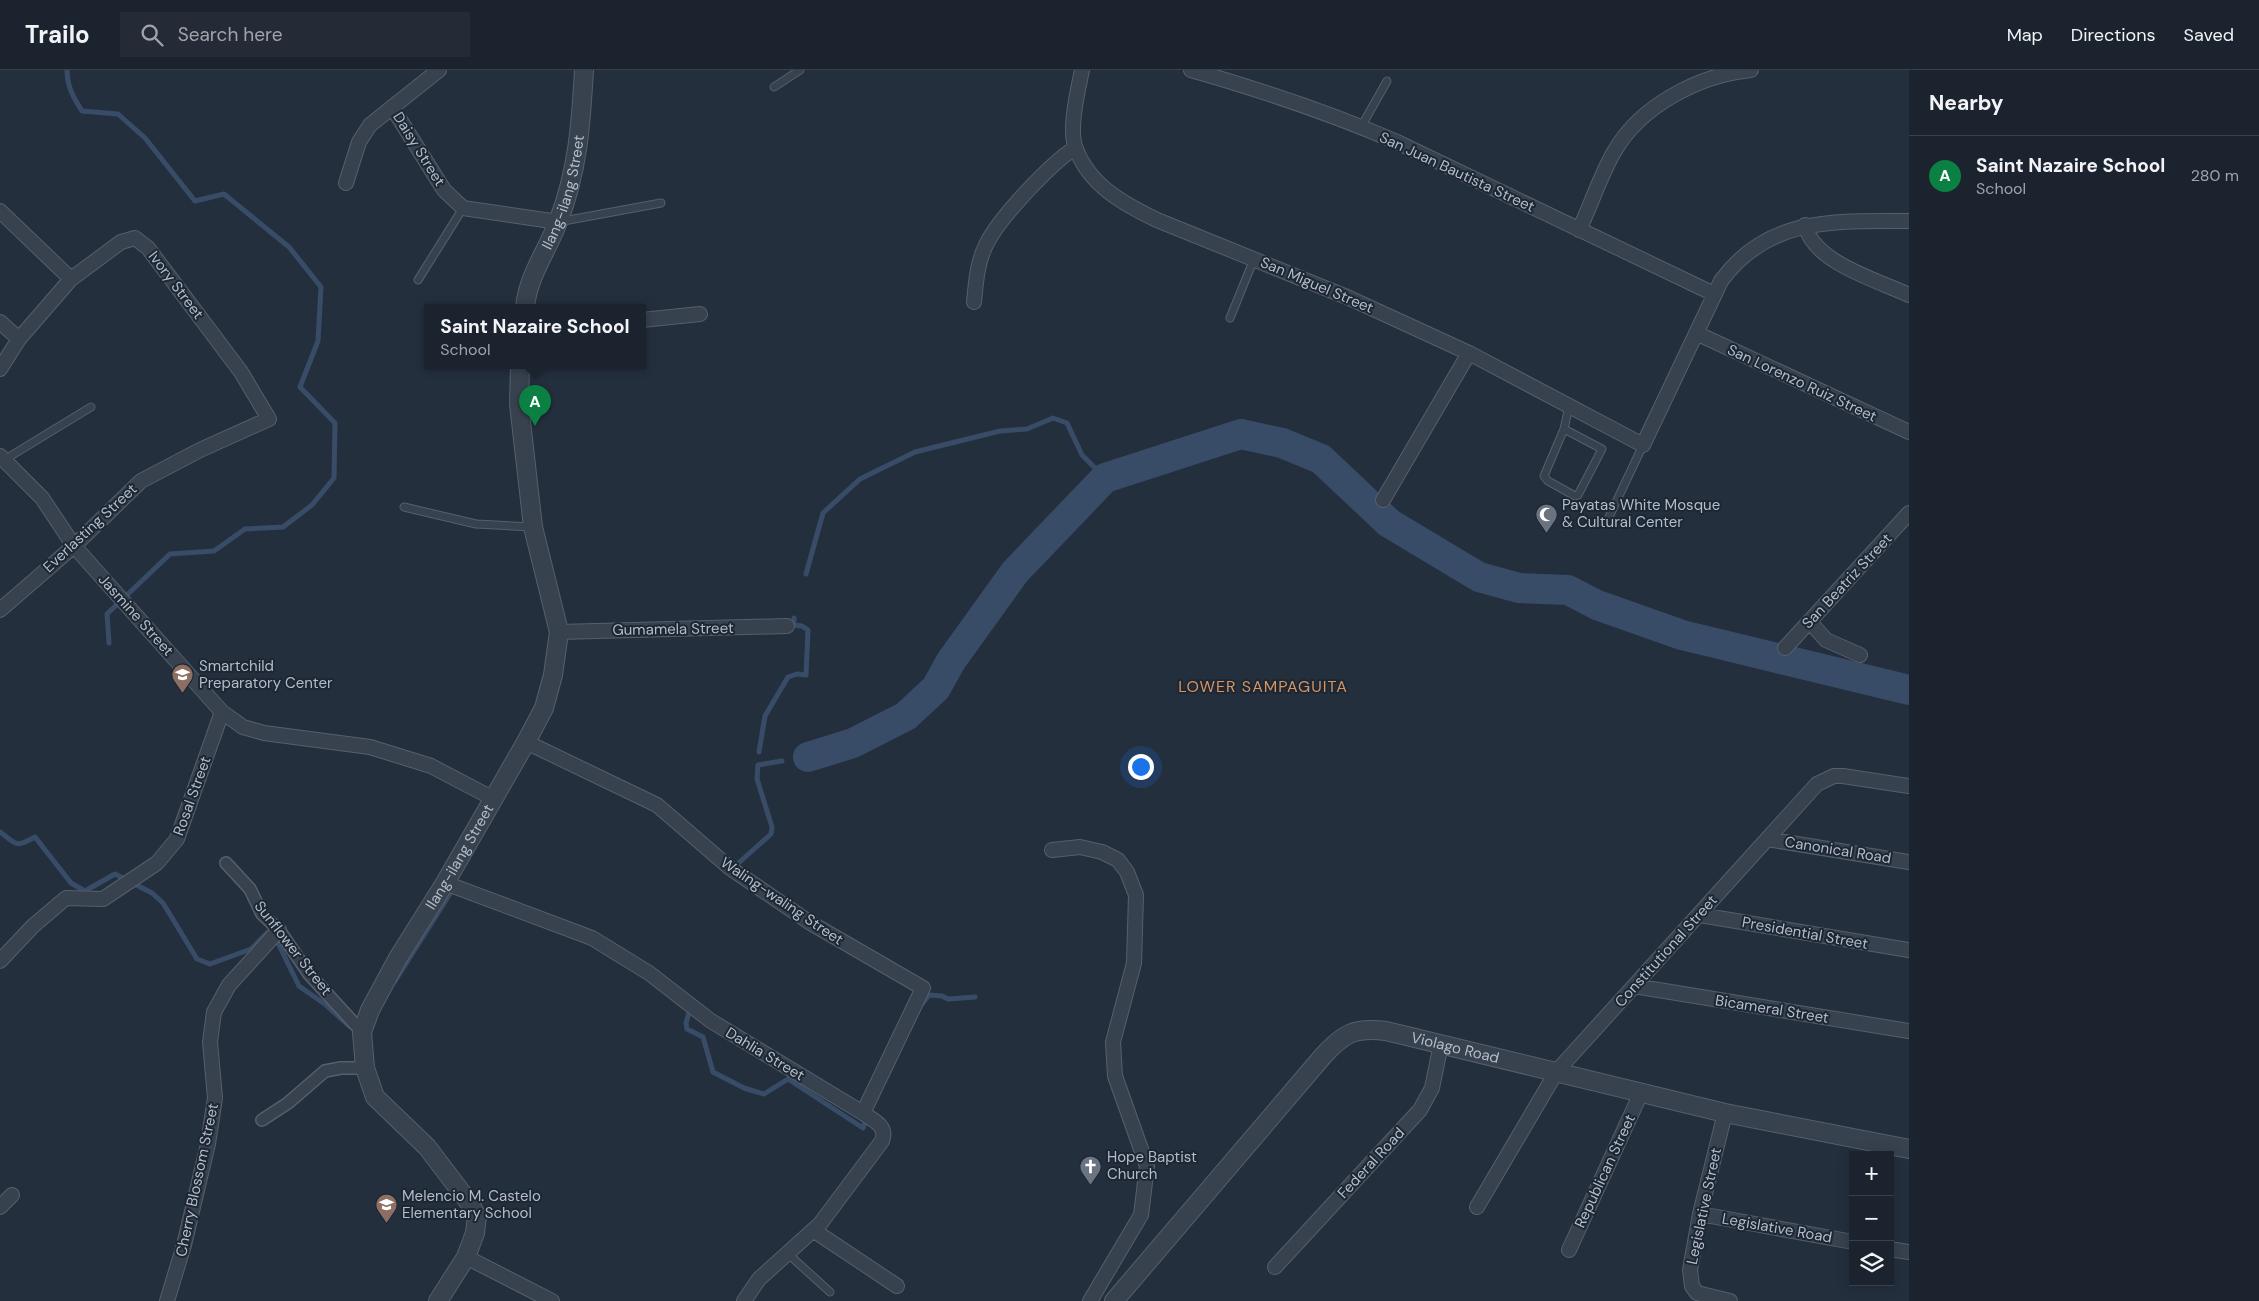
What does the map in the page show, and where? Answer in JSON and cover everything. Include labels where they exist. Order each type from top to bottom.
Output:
[{"type":"street","points":[[346,183],[359,142],[370,125],[439,70]]},
{"type":"street","name":"Ilang-ilang Street","points":[[525,304],[527,289],[558,222],[580,143],[584,70]]},
{"type":"street","name":"San Miguel Street","points":[[1082,70],[1073,122],[1075,148],[1089,172],[1108,193],[1130,207],[1157,220],[1347,297],[1469,353],[1643,445]]},
{"type":"street","name":"San Juan Bautista Street","points":[[1191,70],[1253,88],[1361,126],[1714,294]]},
{"type":"street","points":[[1580,230],[1614,152],[1633,126],[1669,99],[1696,84],[1740,71],[1751,70]]},
{"type":"street","name":"Daisy Street","points":[[392,107],[444,190],[463,208]]},
{"type":"street","points":[[974,302],[980,260],[986,244],[1000,224],[1052,165],[1075,148]]},
{"type":"street","points":[[463,208],[558,222]]},
{"type":"street","points":[[0,211],[71,279]]},
{"type":"street","points":[[1643,445],[1714,294],[1731,266],[1748,252],[1787,230],[1805,225],[1840,221],[1909,221]]},
{"type":"street","points":[[1805,225],[1812,241],[1837,262],[1909,295]]},
{"type":"street","name":"Ivory Street","points":[[0,368],[19,339],[71,279],[121,242],[135,238],[148,248],[241,372],[269,419]]},
{"type":"street","points":[[646,320],[700,314]]},
{"type":"street","points":[[0,322],[19,339]]},
{"type":"street","name":"San Lorenzo Ruiz Street","points":[[1696,333],[1909,432]]},
{"type":"street","points":[[1383,500],[1469,353]]},
{"type":"street","name":"Ilang-ilang Street","points":[[438,1301],[466,1257],[475,1233],[477,1217],[472,1205],[427,1147],[375,1097],[366,1068],[362,1032],[370,1010],[398,958],[445,882],[526,742],[544,708],[553,675],[560,632],[532,527],[519,404],[520,369]]},
{"type":"street","name":"Everlasting Street","points":[[0,610],[74,546],[141,481],[200,450],[269,419]]},
{"type":"street","name":"Jasmine Street","points":[[2,458],[42,498],[74,546],[222,712],[243,727],[264,733],[370,747],[422,764],[494,798]]},
{"type":"street","name":"San Beatriz Street","points":[[1785,648],[1909,513]]},
{"type":"street","points":[[1810,622],[1826,640],[1860,655]]},
{"type":"street","name":"Gumamela Street","points":[[560,632],[786,626]]},
{"type":"street","name":"Rosal Street","points":[[0,961],[33,926],[66,898],[103,899],[157,863],[177,839],[222,712]]},
{"type":"street","name":"Waling-waling Street","points":[[526,742],[657,805],[730,868],[809,922],[923,988],[863,1113]]},
{"type":"street","name":"Constitutional Street","points":[[1477,1207],[1557,1071],[1817,784],[1825,779],[1843,776],[1909,786]]},
{"type":"street","name":"Canonical Road","points":[[1767,839],[1909,862]]},
{"type":"street","points":[[1052,850],[1080,847],[1102,852],[1118,860],[1127,872],[1136,895],[1134,963],[1113,1042],[1114,1076],[1147,1166],[1141,1215],[1090,1301]]},
{"type":"street","name":"Sunflower Street","points":[[226,863],[250,890],[274,934],[362,1032]]},
{"type":"street","name":"Dahlia Street","points":[[445,882],[592,938],[648,973],[712,1021],[863,1113],[884,1130],[882,1141],[820,1224],[759,1279],[744,1301]]},
{"type":"street","name":"Presidential Street","points":[[1700,915],[1909,950]]},
{"type":"street","name":"Cherry Blossom Street","points":[[167,1301],[184,1245],[215,1098],[211,1072],[210,1042],[214,1012],[229,985],[274,934]]},
{"type":"street","name":"Bicameral Street","points":[[1634,986],[1909,1031]]},
{"type":"street","name":"Violago Road","points":[[1114,1301],[1316,1063],[1340,1038],[1355,1031],[1375,1030],[1442,1044],[1725,1113],[1909,1149]]},
{"type":"street","name":"Federal Road","points":[[1275,1266],[1420,1110],[1432,1088],[1442,1044]]},
{"type":"street","points":[[262,1120],[288,1103],[325,1071],[366,1068]]},
{"type":"street","name":"Republican Street","points":[[1569,1250],[1641,1093]]},
{"type":"street","name":"Legislative Street","points":[[1725,1113],[1700,1214],[1690,1270],[1692,1286],[1697,1293],[1730,1301]]},
{"type":"street","points":[[0,1207],[12,1195]]},
{"type":"street","name":"Legislative Road","points":[[1700,1214],[1849,1241]]},
{"type":"street","points":[[813,1230],[897,1286]]},
{"type":"street","points":[[1894,1250],[1909,1252]]},
{"type":"street","points":[[466,1257],[552,1301]]},
{"type":"lane","points":[[774,87],[800,70]]},
{"type":"lane","points":[[1361,126],[1387,81]]},
{"type":"lane","points":[[558,222],[661,203]]},
{"type":"lane","points":[[418,280],[463,208]]},
{"type":"lane","points":[[1230,318],[1254,259]]},
{"type":"lane","points":[[1564,429],[1602,449],[1578,495],[1575,496],[1548,482],[1544,476],[1545,469],[1564,429],[1569,406]]},
{"type":"lane","points":[[2,458],[91,407]]},
{"type":"lane","points":[[1609,517],[1643,445]]},
{"type":"lane","points":[[404,507],[476,524],[532,527]]},
{"type":"lane","points":[[787,1253],[830,1292]]},
{"type":"waterway","points":[[67,70],[71,91],[82,111],[118,114],[145,138],[195,201],[224,194],[289,247],[321,287],[318,341],[300,387],[335,423],[334,478],[312,505],[283,527],[245,529],[214,551],[170,554],[107,614],[109,643]]},
{"type":"waterway","points":[[806,574],[823,513],[860,479],[915,452],[1000,431],[1027,429],[1053,418],[1067,423],[1082,455],[1105,478]]},
{"type":"waterway","points":[[808,757],[853,743],[906,716],[936,688],[951,661],[1015,572],[1105,478],[1241,434],[1282,443],[1321,459],[1389,523],[1479,577],[1519,588],[1568,590],[1597,605],[1682,635],[1909,690]]},
{"type":"waterway","points":[[759,752],[765,716],[788,677],[797,674],[806,675],[808,630],[802,626],[794,625],[794,618]]},
{"type":"waterway","points":[[734,867],[771,834],[772,827],[757,779],[758,765],[782,761]]},
{"type":"waterway","points":[[0,832],[17,844],[24,843],[35,837],[71,883],[85,891],[115,874],[152,893],[163,903],[197,959],[210,964],[251,949],[268,932]]},
{"type":"waterway","points":[[395,981],[453,889],[455,890]]},
{"type":"waterway","points":[[275,937],[299,986],[326,1005],[349,1026]]},
{"type":"waterway","points":[[921,1005],[929,995],[925,993]]},
{"type":"waterway","points":[[929,995],[942,996],[948,999],[975,997]]},
{"type":"waterway","points":[[690,1009],[686,1023],[687,1029],[703,1037],[713,1072],[744,1088],[764,1094],[788,1079],[863,1128],[865,1123]]},
{"type":"place","name":"Saint Nazaire School","points":[[535,426]]},
{"type":"place","name":"Payatas White Mosque & Cultural Center","points":[[1546,533]]},
{"type":"place","name":"Smartchild Preparatory Center","points":[[183,694]]},
{"type":"place","name":"Hope Baptist Church","points":[[1091,1185]]},
{"type":"place","name":"Melencio M. Castelo Elementary School","points":[[386,1224]]},
{"type":"district","name":"LOWER SAMPAGUITA","points":[[1263,686]]}]
